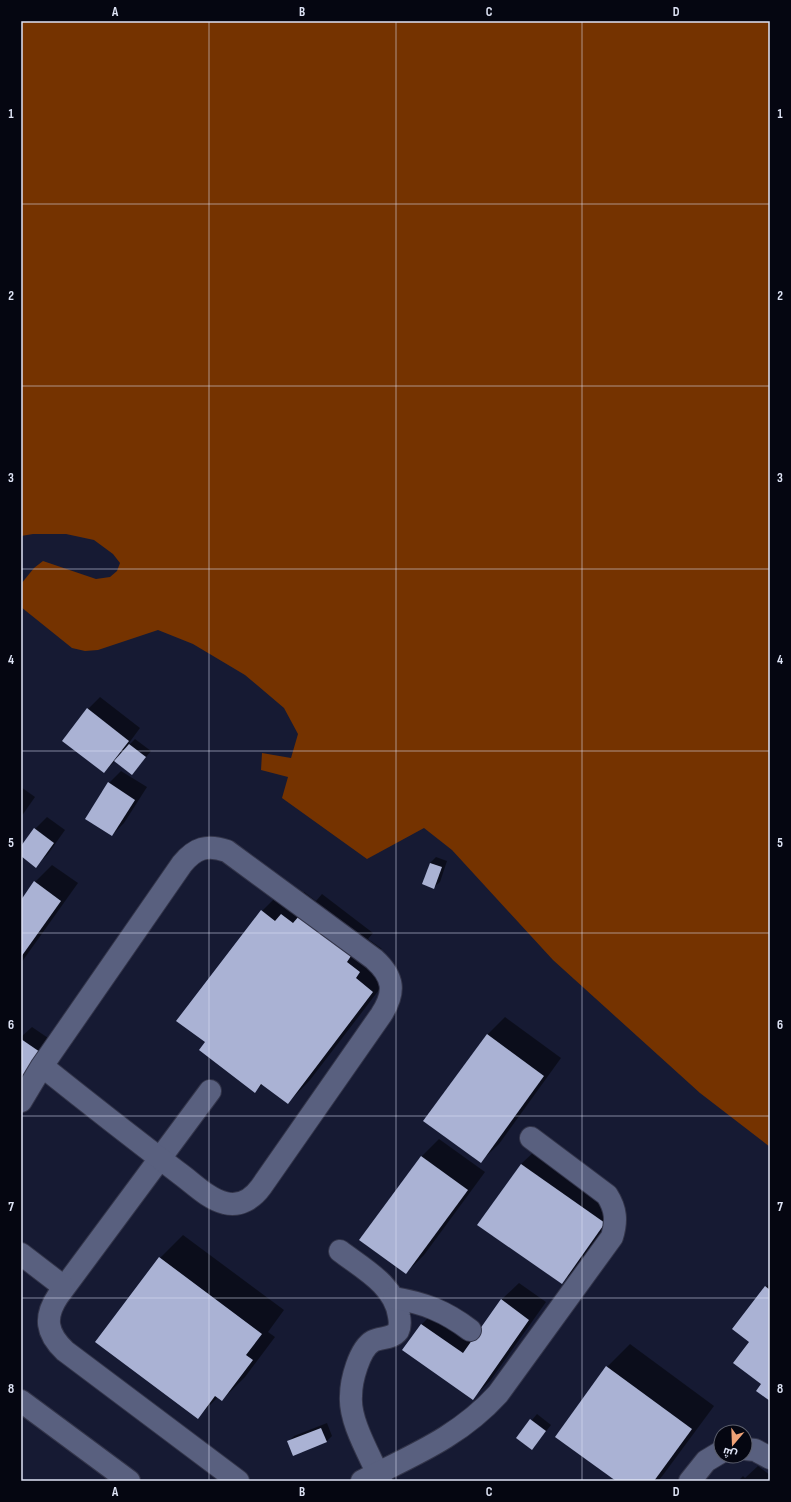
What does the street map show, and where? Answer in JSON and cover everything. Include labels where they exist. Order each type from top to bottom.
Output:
[{"type":"street","points":[[21,1101],[42,1066],[182,864],[188,856],[202,849],[217,848],[227,851],[374,959],[383,967],[389,978],[391,991],[388,1004],[255,1195],[246,1201],[237,1204],[226,1204],[217,1201],[160,1159],[42,1066]]},
{"type":"street","points":[[210,1091],[52,1305],[48,1325],[51,1335],[57,1344],[65,1351],[238,1481]]},
{"type":"street","points":[[340,1250],[383,1284],[394,1298],[400,1320],[397,1331],[392,1336],[374,1341],[365,1347],[355,1374],[350,1395],[352,1413],[373,1478],[441,1441],[472,1420],[486,1408],[498,1394],[612,1238],[616,1227],[616,1215],[613,1204],[607,1195],[531,1138]]},
{"type":"street","points":[[21,1254],[64,1288]]},
{"type":"street","points":[[394,1298],[427,1305],[457,1320],[470,1330]]},
{"type":"street","points":[[21,1401],[129,1481]]},
{"type":"street","points":[[753,1450],[770,1458]]},
{"type":"street","points":[[690,1481],[706,1460],[713,1456]]},
{"type":"shaded area","points":[[21,21],[770,21],[770,1147],[700,1093],[553,960],[452,850],[424,828],[367,859],[282,798],[288,777],[261,770],[262,753],[291,758],[298,734],[284,708],[245,675],[193,644],[158,630],[98,650],[85,651],[72,648],[21,607],[21,584],[34,568],[43,561],[96,579],[110,577],[117,571],[120,563],[113,554],[94,540],[66,534],[33,534],[21,536]]},
{"type":"building","points":[[87,708],[129,741],[104,773],[62,741]]},
{"type":"building","points":[[129,744],[146,757],[132,775],[114,761]]},
{"type":"building","points":[[108,782],[135,800],[112,836],[85,819]]},
{"type":"building","points":[[34,828],[54,843],[36,868],[21,856],[21,846]]},
{"type":"building","points":[[430,863],[442,867],[434,889],[422,884]]},
{"type":"building","points":[[34,881],[61,901],[21,957],[21,900]]},
{"type":"building","points":[[261,910],[275,921],[281,914],[293,923],[299,916],[351,956],[347,962],[360,972],[356,978],[373,992],[288,1104],[261,1084],[255,1093],[199,1050],[205,1042],[176,1021]]},
{"type":"building","points":[[487,1034],[544,1076],[481,1163],[423,1121]]},
{"type":"building","points":[[21,1039],[40,1052],[21,1079]]},
{"type":"building","points":[[421,1156],[468,1190],[406,1274],[359,1240]]},
{"type":"building","points":[[521,1164],[605,1223],[562,1284],[477,1225]]},
{"type":"building","points":[[159,1257],[262,1334],[246,1355],[253,1360],[222,1401],[215,1396],[198,1419],[95,1342]]},
{"type":"building","points":[[765,1286],[770,1290],[770,1401],[756,1391],[761,1384],[733,1363],[749,1342],[732,1329]]},
{"type":"building","points":[[501,1299],[529,1320],[473,1400],[402,1350],[421,1324],[463,1353]]},
{"type":"building","points":[[606,1366],[692,1429],[654,1481],[616,1481],[555,1437]]},
{"type":"building","points":[[530,1419],[546,1431],[532,1450],[516,1438]]},
{"type":"building","points":[[321,1428],[327,1442],[293,1456],[287,1441]]}]
